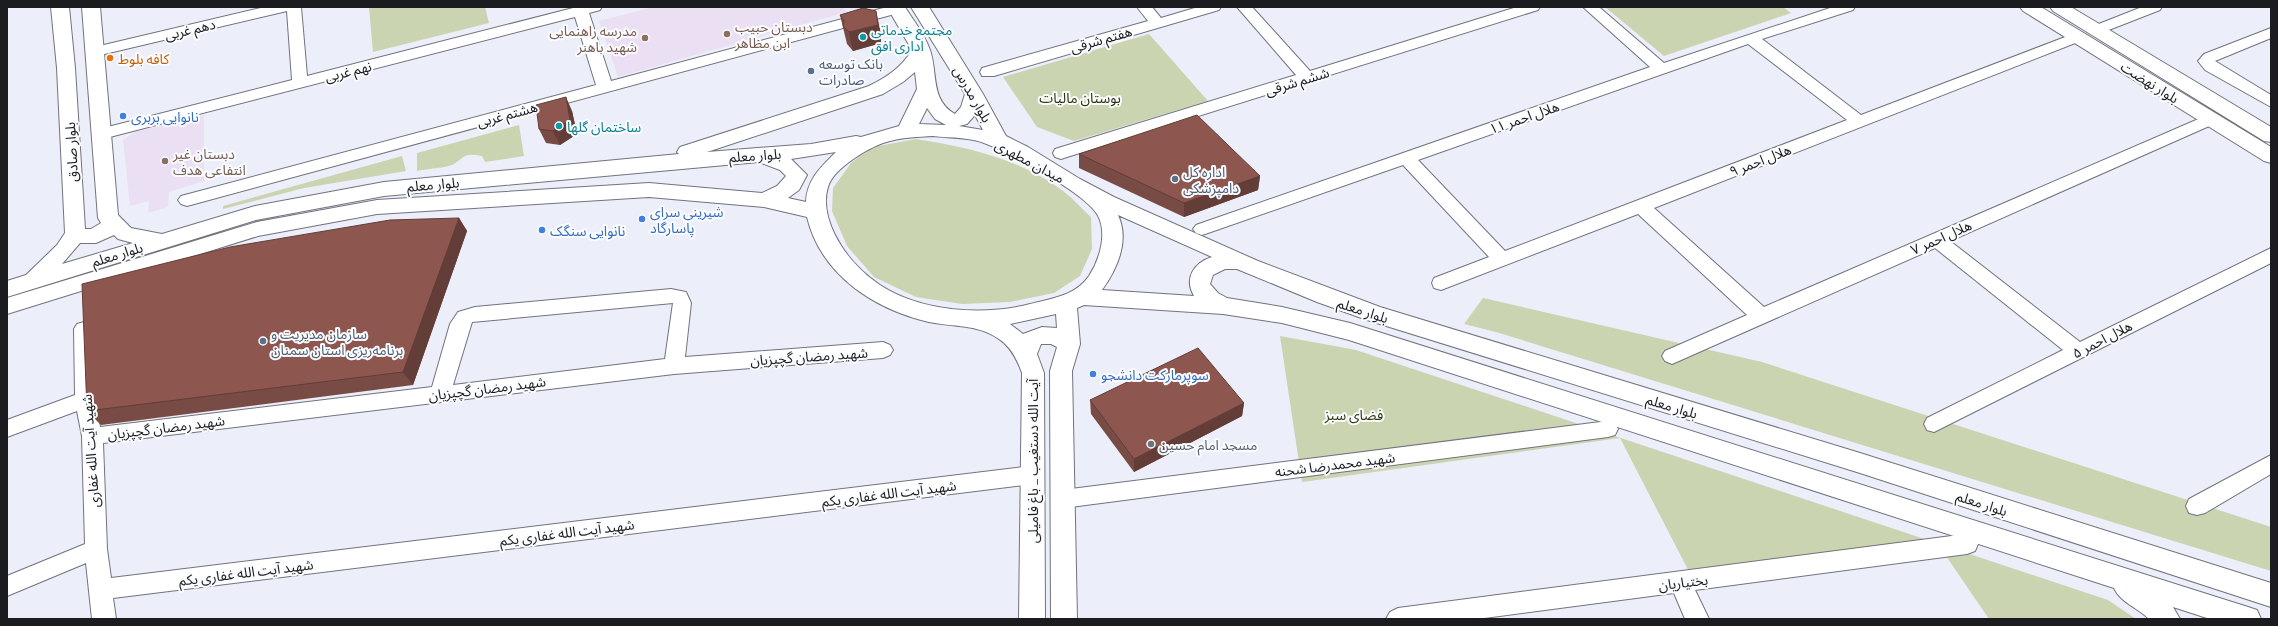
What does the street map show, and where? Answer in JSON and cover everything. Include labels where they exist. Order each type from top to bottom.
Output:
[{"type":"main road","name":"بلوار صادق","points":[[60,7],[66,68],[75,234]]},
{"type":"main road","points":[[91,7],[96,51],[108,218],[125,234],[160,241]]},
{"type":"main road","name":"بلوار مدرس","points":[[920,7],[974,94],[999,142]]},
{"type":"main road","name":"بلوار نهضت","points":[[2029,7],[2271,156]]},
{"type":"main road","name":"بلوار نهضت","points":[[2059,7],[2271,136]]},
{"type":"main road","points":[[896,8],[921,50],[926,89],[941,115],[953,120],[965,118],[971,110],[974,94]]},
{"type":"main road","points":[[654,163],[876,90],[897,79],[913,65],[921,50]]},
{"type":"main road","points":[[907,130],[926,89]]},
{"type":"main road","name":"میدان مطهری","points":[[907,130],[945,130],[999,142],[1045,165],[1084,191],[1107,214],[1114,243],[1103,273],[1074,299],[1034,312],[966,319],[902,306],[875,294],[853,277],[837,258],[825,237],[815,211],[819,184],[838,159],[869,140],[907,130]]},
{"type":"main road","name":"بلوار معلم","points":[[7,289],[255,213],[384,189],[654,163],[811,151],[869,140]]},
{"type":"main road","points":[[761,155],[787,165],[798,175],[794,184],[786,191],[764,200]]},
{"type":"main road","name":"بلوار معلم","points":[[7,306],[257,229],[377,207],[649,190],[764,200],[815,211]]},
{"type":"main road","name":"بلوار معلم","points":[[1084,191],[1297,287],[1375,314],[1860,463],[2271,595]]},
{"type":"main road","points":[[33,280],[64,250],[75,234],[82,237],[97,236],[105,232],[114,223]]},
{"type":"main road","points":[[1224,306],[1212,302],[1204,294],[1199,285],[1200,276],[1206,268],[1215,262],[1227,260],[1239,261]]},
{"type":"main road","name":"بلوار معلم","points":[[1074,299],[1224,306],[1282,315],[1350,332],[2248,619]]},
{"type":"main road","name":"آیت الله دستغیب _ باغ فامیلی","points":[[1064,619],[1061,371],[1069,344],[1074,299]]},
{"type":"main road","name":"آیت الله دستغیب _ باغ فامیلی","points":[[966,319],[991,324],[1012,335],[1027,352],[1033,372],[1032,619]]},
{"type":"main road","points":[[1027,352],[1032,338],[1047,333],[1061,337],[1069,344]]},
{"type":"main road","points":[[2101,572],[2148,601],[2167,619]]},
{"type":"street","name":"دهم غربی","points":[[96,51],[284,7]]},
{"type":"street","points":[[294,7],[300,83]]},
{"type":"street","points":[[1144,7],[1157,23]]},
{"type":"street","name":"هفتم شرقی","points":[[988,72],[1214,7]]},
{"type":"street","points":[[1244,7],[1308,78]]},
{"type":"street","name":"ششم شرقی","points":[[1061,153],[1308,78],[1533,7]]},
{"type":"street","points":[[1590,7],[1662,69]]},
{"type":"street","name":"هلال احمر ۱۱","points":[[1202,229],[1750,38],[1848,7]]},
{"type":"street","points":[[2096,30],[2155,7]]},
{"type":"street","name":"هشتم غربی","points":[[187,200],[896,8]]},
{"type":"street","points":[[588,9],[605,88]]},
{"type":"street","name":"نهم غربی","points":[[102,134],[588,9]]},
{"type":"street","points":[[2271,33],[2210,57],[2206,61],[2211,66],[2271,102]]},
{"type":"street","name":"هلال احمر ۹","points":[[1441,283],[2078,37]]},
{"type":"street","points":[[1750,38],[1860,122]]},
{"type":"street","name":"هلال احمر ۷","points":[[1672,356],[2210,119]]},
{"type":"street","points":[[1406,158],[1502,260]]},
{"type":"street","points":[[1641,206],[1761,316]]},
{"type":"street","points":[[1936,239],[2078,351]]},
{"type":"street","name":"هلال احمر ۵","points":[[1934,424],[2271,255]]},
{"type":"street","name":"شهید آیت الله غفاری","points":[[83,282],[85,400],[92,436],[96,549],[102,590],[104,619]]},
{"type":"street","points":[[440,394],[460,324],[465,317],[475,314],[671,296],[679,297],[682,303],[674,366]]},
{"type":"street","name":"شهید رمضان گچپزیان","points":[[92,436],[674,366],[883,350]]},
{"type":"street","points":[[7,429],[85,400]]},
{"type":"street","name":"شهید محمدرضا شحنه","points":[[1063,499],[1608,429]]},
{"type":"street","points":[[2197,506],[2271,464]]},
{"type":"street","name":"شهید آیت الله غفاری یکم","points":[[102,590],[1032,476]]},
{"type":"street","name":"بختیاریان","points":[[1398,619],[1967,544]]},
{"type":"street","points":[[7,586],[96,549]]},
{"type":"street","points":[[1680,582],[1697,619]]},
{"type":"shaded area","points":[[654,7],[843,7],[846,12],[618,77],[599,21]]},
{"type":"shaded area","name":"دبستان غیر انتفاعی هدف","points":[[204,115],[204,181],[169,192],[168,207],[148,213],[149,201],[130,206],[123,140],[135,132]]},
{"type":"green space","points":[[369,7],[485,7],[489,23],[373,52]]},
{"type":"green space","points":[[1605,7],[1783,7],[1791,13],[1664,56]]},
{"type":"green space","name":"بوستان مالیات","points":[[1149,34],[1208,101],[1074,141],[1037,127],[1003,77]]},
{"type":"green space","points":[[519,125],[524,156],[485,162],[482,156],[468,155],[451,165],[417,171],[417,153]]},
{"type":"green space","points":[[916,139],[972,150],[1008,161],[1043,178],[1068,195],[1091,217],[1092,249],[1080,276],[1054,293],[1010,302],[962,304],[916,297],[874,277],[847,246],[832,211],[833,188],[851,163],[873,147]]},
{"type":"green space","points":[[402,156],[406,171],[304,188],[223,209],[223,206]]},
{"type":"green space","points":[[1483,298],[1762,362],[2271,527],[2271,571],[1496,332],[1464,324]]},
{"type":"green space","name":"فضای سبز","points":[[1280,336],[1356,350],[2108,600],[2136,619],[1989,619],[1942,550],[1698,589],[1620,438],[1302,482]]},
{"type":"building","points":[[863,8],[876,11],[878,25],[849,32],[843,26],[844,21],[840,15]]},
{"type":"building","points":[[566,97],[570,120],[553,131],[539,129],[536,105]]},
{"type":"building","name":"اداره کل دامپزشکی","points":[[1197,115],[1260,176],[1184,203],[1079,154]]},
{"type":"building","name":"سازمان مدیریت و برنامه‌ریزی استان سمنان","points":[[459,218],[403,372],[87,411],[82,284],[230,247],[390,220]]},
{"type":"building","name":"مسجد امام حسین","points":[[1198,348],[1244,403],[1134,459],[1090,400]]},
{"type":"place","name":"دبستان حبیب ابن مظاهر","points":[[727,34]]},
{"type":"place","name":"مجتمع خدماتی اداری افق","points":[[863,37]]},
{"type":"place","name":"مدرسه راهنمایی شهید باهنر","points":[[645,38]]},
{"type":"place","name":"کافه بلوط","points":[[110,58]]},
{"type":"place","name":"بانک توسعه صادرات","points":[[811,71]]},
{"type":"place","name":"نانوایی بربری","points":[[123,116]]},
{"type":"place","name":"ساختمان گلها","points":[[559,126]]},
{"type":"place","name":"دبستان غیر انتفاعی هدف","points":[[165,161]]},
{"type":"place","name":"اداره کل دامپزشکی","points":[[1175,179]]},
{"type":"place","name":"شیرینی سرای پاسارگاد","points":[[642,219]]},
{"type":"place","name":"نانوایی سنگک","points":[[542,230]]},
{"type":"place","name":"سازمان مدیریت و برنامه‌ریزی استان سمنان","points":[[263,341]]},
{"type":"place","name":"سوپرمارکت دانشجو","points":[[1093,374]]},
{"type":"place","name":"مسجد امام حسین","points":[[1151,444]]}]
